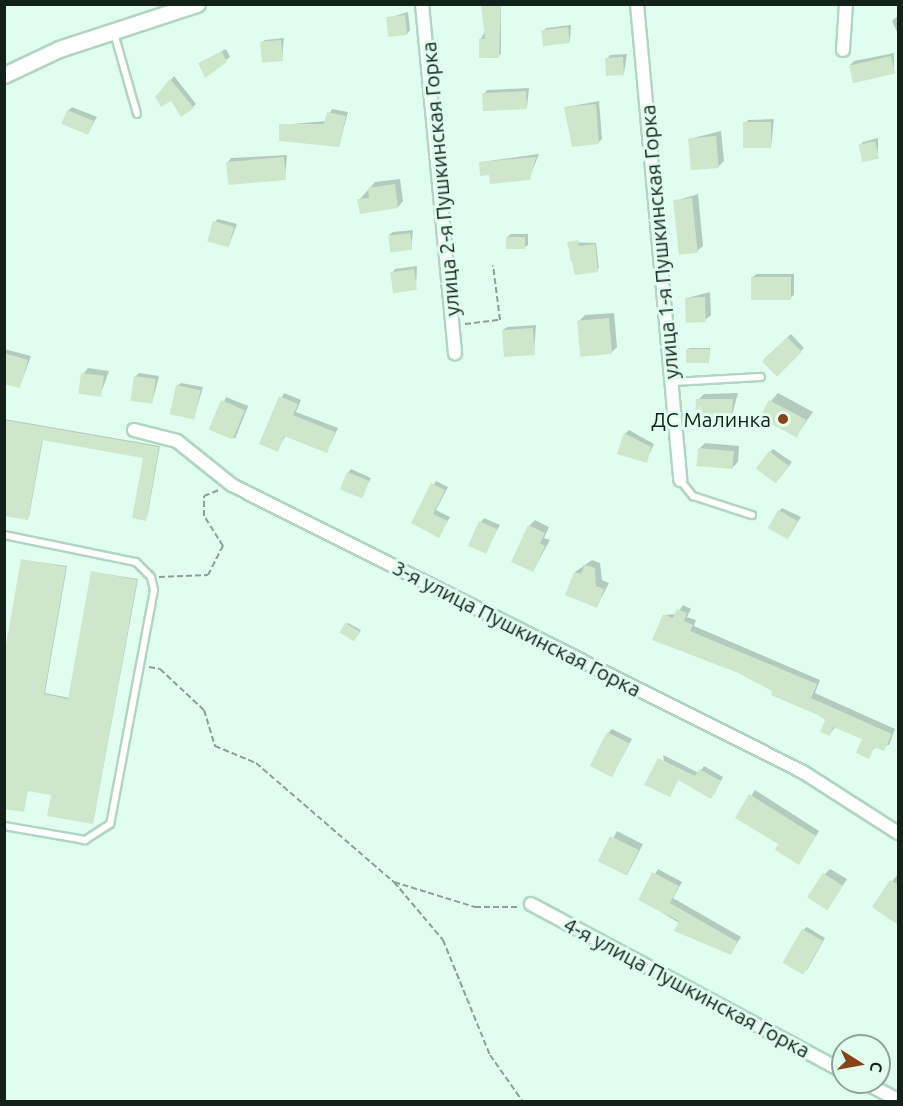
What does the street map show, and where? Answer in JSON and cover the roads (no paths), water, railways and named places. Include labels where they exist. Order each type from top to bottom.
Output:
[{"type":"street","points":[[4,75],[173,8],[197,4]]},
{"type":"street","name":"улица 2-я Пушкинская Горка","points":[[422,4],[455,353]]},
{"type":"street","name":"улица 1-я Пушкинская Горка","points":[[637,4],[680,480]]},
{"type":"street","points":[[843,50],[846,4]]},
{"type":"street","name":"3-я улица Пушкинская Горка","points":[[134,430],[177,441],[232,485],[803,772],[898,833]]},
{"type":"street","name":"4-я улица Пушкинская Горка","points":[[531,904],[831,1065]]},
{"type":"lane","points":[[114,32],[137,114]]},
{"type":"lane","points":[[672,382],[761,378]]},
{"type":"lane","points":[[680,480],[693,496],[752,515]]},
{"type":"lane","points":[[4,535],[136,562],[151,577],[154,591],[110,824],[85,840],[4,826]]},
{"type":"place","name":"ДС Малинка","points":[[783,419]]}]
